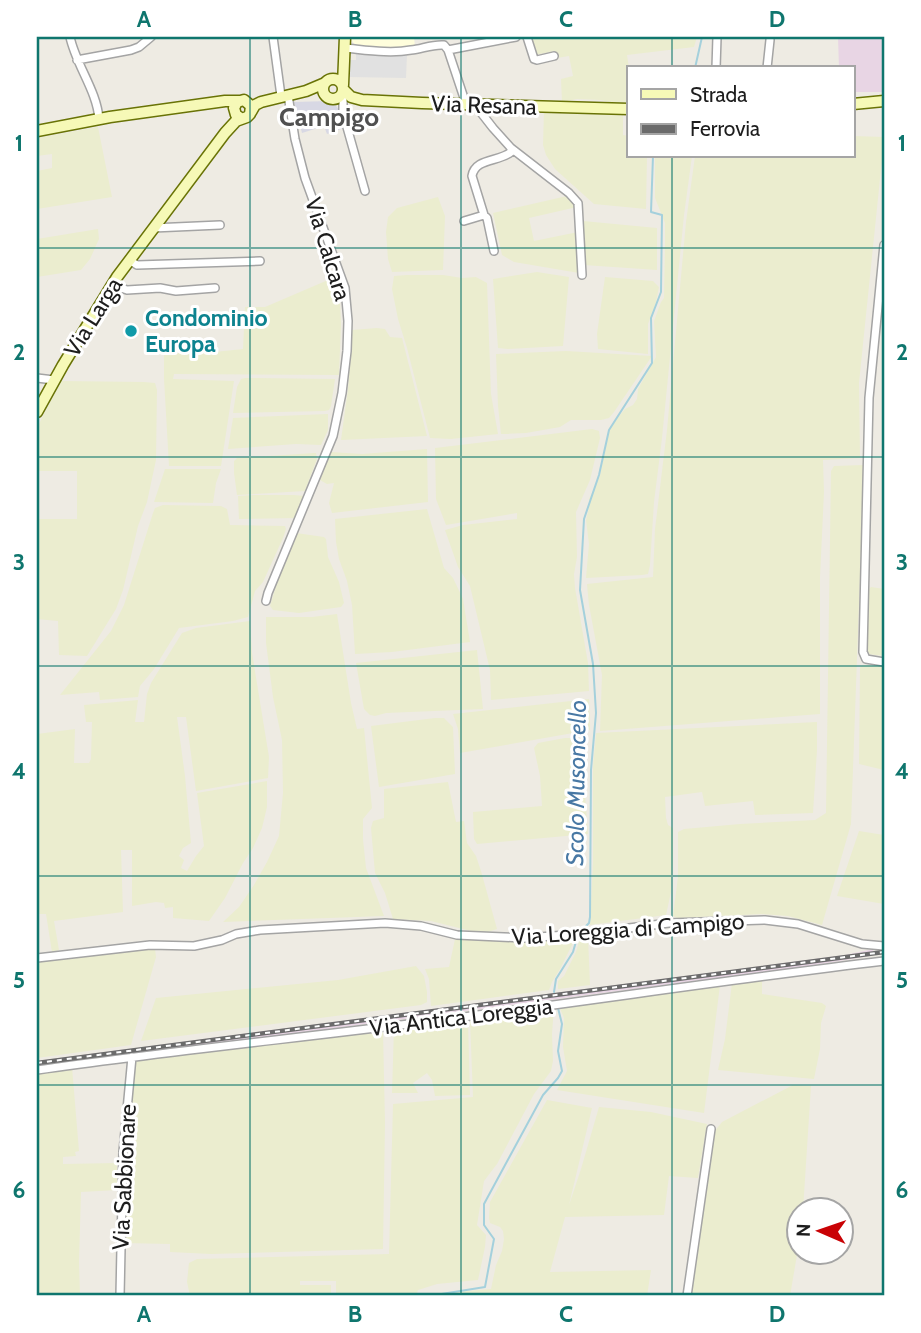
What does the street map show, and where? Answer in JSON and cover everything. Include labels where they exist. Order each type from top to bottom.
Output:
[{"type":"street","points":[[70,37],[77,60],[97,104],[99,119]]},
{"type":"street","points":[[77,60],[131,50],[151,37]]},
{"type":"street","name":"Via Calcara","points":[[266,600],[333,436],[342,393],[348,321],[345,288],[305,178],[282,96],[273,37]]},
{"type":"street","points":[[448,50],[516,37]]},
{"type":"street","points":[[527,37],[534,59],[554,56]]},
{"type":"street","points":[[716,66],[717,37]]},
{"type":"street","points":[[767,66],[770,40]]},
{"type":"street","points":[[365,191],[338,104],[345,42],[403,51],[444,45],[470,104],[511,148],[578,203],[582,275]]},
{"type":"street","points":[[338,94],[323,90],[344,60]]},
{"type":"street","points":[[37,131],[225,101],[239,109],[303,92],[328,81]]},
{"type":"street","name":"Via Resana","points":[[328,81],[339,81],[338,94],[354,99],[627,109]]},
{"type":"street","points":[[303,92],[338,94]]},
{"type":"street","points":[[855,97],[884,95]]},
{"type":"street","name":"Via Larga","points":[[37,412],[112,285],[229,128],[239,109],[247,117],[258,104],[282,96]]},
{"type":"street","points":[[855,104],[884,101]]},
{"type":"street","points":[[494,251],[487,218],[472,176],[473,169],[505,157],[511,152],[511,148]]},
{"type":"street","points":[[464,221],[484,215]]},
{"type":"street","points":[[153,228],[220,225]]},
{"type":"street","points":[[884,245],[869,398],[863,652],[866,659],[884,662]]},
{"type":"street","name":"Via Larga","points":[[129,260],[137,265],[260,261]]},
{"type":"street","points":[[112,285],[127,290],[160,288],[176,291],[215,288]]},
{"type":"street","points":[[37,378],[54,380]]},
{"type":"street","name":"Via Loreggia di Campigo","points":[[37,958],[150,945],[194,946],[260,930],[385,923],[464,935],[524,938],[669,923],[765,920],[798,924],[863,944],[884,946]]},
{"type":"street","name":"Via Antica Loreggia","points":[[37,1070],[443,1020],[814,968],[884,961]]},
{"type":"street","name":"Via Sabbionare","points":[[120,1296],[123,1152],[132,1057]]},
{"type":"street","points":[[687,1296],[711,1129]]},
{"type":"shaded area","points":[[350,37],[414,37],[415,47],[358,46]]},
{"type":"shaded area","points":[[532,37],[697,37],[694,47],[627,55],[627,103],[577,99],[562,102],[561,79],[573,76],[569,56],[557,58],[555,51],[535,55]]},
{"type":"shaded area","points":[[838,37],[884,37],[884,92],[855,92],[855,66],[839,66]]},
{"type":"shaded area","points":[[356,54],[407,55],[406,78],[348,77],[349,60],[356,60]]},
{"type":"shaded area","points":[[329,101],[339,110],[344,128],[327,134],[324,126],[302,133],[294,102]]},
{"type":"shaded area","points":[[544,110],[623,112],[627,158],[647,158],[646,209],[594,204],[555,169],[543,145]]},
{"type":"shaded area","points":[[98,127],[112,197],[37,209],[37,171],[52,168],[52,154],[37,156],[37,138]]},
{"type":"shaded area","points":[[855,136],[884,137],[859,383],[860,458],[823,460],[820,714],[600,731],[602,675],[587,584],[653,577],[655,529],[695,158],[855,158]]},
{"type":"shaded area","points":[[655,158],[692,158],[654,502],[650,565],[648,574],[586,578],[589,544],[586,520],[589,499],[600,476],[609,428],[637,399],[638,389],[656,357],[654,321],[664,298],[665,223],[655,198]]},
{"type":"shaded area","points":[[567,196],[577,207],[529,218],[534,241],[578,232],[579,273],[514,262],[502,255],[493,213]]},
{"type":"shaded area","points":[[438,197],[445,216],[443,270],[392,272],[386,232],[388,217],[397,208]]},
{"type":"shaded area","points":[[583,221],[657,228],[657,270],[584,265]]},
{"type":"shaded area","points":[[98,229],[99,239],[90,259],[81,270],[37,277],[37,239]]},
{"type":"shaded area","points":[[537,272],[569,277],[563,346],[498,348],[493,279]]},
{"type":"shaded area","points":[[394,276],[476,277],[487,283],[491,394],[498,434],[451,439],[430,438],[392,289]]},
{"type":"shaded area","points":[[335,277],[341,324],[339,375],[174,374],[173,379],[234,381],[221,466],[169,466],[164,352],[196,354],[243,349],[245,307],[265,307]]},
{"type":"shaded area","points":[[605,277],[653,281],[659,287],[648,324],[648,354],[598,349],[597,334]]},
{"type":"shaded area","points":[[385,329],[390,337],[402,338],[427,436],[341,440],[352,330]]},
{"type":"shaded area","points":[[566,351],[652,356],[609,418],[571,420],[560,427],[501,434],[496,354]]},
{"type":"shaded area","points":[[241,379],[335,379],[331,406],[325,411],[233,413],[237,387]]},
{"type":"shaded area","points":[[60,381],[155,383],[157,390],[156,460],[147,502],[116,609],[87,656],[59,655],[58,621],[37,619],[37,519],[77,519],[77,471],[37,471],[37,428]]},
{"type":"shaded area","points":[[328,414],[328,430],[321,445],[228,449],[233,418]]},
{"type":"shaded area","points":[[592,429],[599,431],[600,438],[590,480],[576,512],[577,557],[574,574],[588,663],[589,691],[491,700],[490,670],[470,586],[458,567],[445,530],[463,525],[517,519],[517,513],[446,525],[436,499],[435,448]]},
{"type":"shaded area","points":[[427,449],[428,502],[332,513],[329,503],[334,483],[327,484],[320,480],[331,452],[362,454]]},
{"type":"shaded area","points":[[316,453],[317,459],[305,491],[237,495],[234,461],[237,458]]},
{"type":"shaded area","points":[[864,465],[851,824],[822,925],[788,916],[762,914],[677,918],[673,916],[678,877],[678,832],[684,829],[740,824],[815,820],[826,813],[831,471],[834,466]]},
{"type":"shaded area","points":[[165,469],[221,469],[213,503],[154,502]]},
{"type":"shaded area","points":[[238,496],[305,496],[296,518],[239,519]]},
{"type":"shaded area","points":[[163,505],[221,506],[227,509],[230,525],[285,526],[283,538],[263,582],[255,591],[248,617],[179,628],[154,669],[140,686],[138,697],[100,700],[99,692],[60,695],[111,631],[124,605],[155,508]]},
{"type":"shaded area","points":[[427,509],[444,568],[453,578],[463,599],[470,642],[355,654],[352,605],[339,559],[335,519]]},
{"type":"shaded area","points":[[296,533],[326,539],[328,557],[339,582],[344,603],[341,607],[299,613],[273,610],[270,606],[283,563]]},
{"type":"shaded area","points":[[871,587],[884,589],[884,656],[868,654],[865,648],[867,591]]},
{"type":"shaded area","points":[[337,614],[357,729],[364,728],[372,808],[363,819],[366,868],[384,916],[223,922],[239,907],[254,885],[279,836],[283,793],[282,740],[273,697],[266,643],[266,617]]},
{"type":"shaded area","points":[[250,621],[252,653],[269,757],[268,778],[196,791],[186,717],[177,717],[191,843],[183,848],[179,856],[184,860],[181,868],[187,871],[204,846],[197,793],[267,781],[267,807],[262,828],[225,898],[209,921],[173,918],[173,907],[165,908],[164,903],[132,906],[132,850],[121,850],[123,912],[54,921],[59,950],[52,952],[46,914],[37,914],[37,734],[75,729],[74,763],[89,763],[92,722],[86,722],[84,705],[138,700],[135,722],[144,722],[151,683],[182,633],[196,628]]},
{"type":"shaded area","points":[[477,650],[483,709],[386,713],[375,716],[364,709],[356,663]]},
{"type":"shaded area","points":[[884,666],[884,770],[859,764],[860,667]]},
{"type":"shaded area","points":[[589,699],[590,730],[460,753],[458,729],[453,714]]},
{"type":"shaded area","points":[[444,718],[453,727],[455,774],[379,787],[371,726]]},
{"type":"shaded area","points":[[817,722],[813,813],[755,815],[753,801],[705,806],[702,792],[665,797],[666,818],[668,825],[673,828],[671,892],[666,915],[590,925],[596,733]]},
{"type":"shaded area","points":[[565,738],[587,738],[585,795],[588,834],[477,844],[474,839],[473,812],[542,806],[540,776],[534,748],[538,743]]},
{"type":"shaded area","points":[[448,782],[456,822],[464,821],[467,843],[476,856],[497,929],[488,932],[471,931],[431,921],[393,919],[375,873],[371,828],[373,821],[384,818],[384,789]]},
{"type":"shaded area","points":[[859,831],[884,835],[884,904],[837,896]]},
{"type":"shaded area","points":[[574,937],[549,990],[431,1006],[429,979],[425,969],[449,967],[455,939]]},
{"type":"shaded area","points":[[588,937],[590,985],[558,989],[558,981],[564,976],[580,938]]},
{"type":"shaded area","points":[[155,949],[156,957],[131,1045],[37,1058],[37,962]]},
{"type":"shaded area","points":[[874,949],[870,956],[815,965],[37,1067],[37,1061],[845,955]]},
{"type":"shaded area","points":[[416,966],[424,976],[427,992],[427,1002],[421,1005],[141,1041],[156,998],[338,980]]},
{"type":"shaded area","points":[[762,979],[762,994],[822,1003],[826,1006],[821,1023],[820,1049],[814,1079],[718,1070],[732,983]]},
{"type":"shaded area","points":[[720,985],[704,1113],[557,1090],[567,1071],[563,1047],[564,1018],[559,1006]]},
{"type":"shaded area","points":[[554,1007],[551,1071],[534,1094],[497,1164],[484,1181],[477,1225],[486,1235],[478,1280],[437,1284],[418,1290],[416,1296],[336,1296],[336,1281],[300,1281],[300,1285],[331,1285],[331,1296],[190,1296],[187,1282],[189,1263],[197,1259],[389,1254],[393,1104],[473,1097],[470,1020]]},
{"type":"shaded area","points":[[468,1020],[470,1095],[435,1096],[432,1080],[427,1073],[413,1083],[418,1093],[392,1093],[394,1027]]},
{"type":"shaded area","points":[[383,1030],[383,1249],[211,1254],[170,1252],[170,1244],[124,1243],[124,1187],[136,1060]]},
{"type":"shaded area","points":[[72,1067],[79,1151],[75,1152],[76,1156],[63,1157],[63,1164],[117,1163],[117,1190],[81,1192],[80,1296],[37,1296],[37,1071]]},
{"type":"shaded area","points":[[793,1085],[811,1086],[804,1196],[785,1196],[785,1266],[795,1266],[790,1296],[691,1296],[714,1132],[722,1122]]},
{"type":"shaded area","points":[[547,1100],[592,1108],[569,1205],[599,1107],[651,1112],[707,1124],[698,1178],[669,1176],[664,1215],[565,1217],[550,1272],[651,1270],[647,1296],[430,1296],[491,1289],[504,1239],[500,1227],[490,1223],[490,1202]]},
{"type":"waterway","name":"Scolo Musoncello","points":[[695,66],[702,37]]},
{"type":"waterway","name":"Scolo Musoncello","points":[[581,931],[589,923],[590,917],[591,770],[596,713],[593,664],[580,590],[584,519],[599,475],[609,430],[652,363],[651,318],[661,292],[662,215],[651,212],[653,158]]},
{"type":"waterway","name":"Scolo Musoncello","points":[[554,992],[556,979],[573,952],[577,938]]},
{"type":"waterway","name":"Scolo Musoncello","points":[[429,1296],[485,1287],[494,1239],[484,1225],[484,1204],[543,1095],[562,1071],[558,1051],[562,1024],[558,1008]]},
{"type":"railway","points":[[37,1063],[884,952]]},
{"type":"place","name":"Condominio Europa","points":[[131,331]]},
{"type":"district","name":"Campigo","points":[[329,117]]}]
